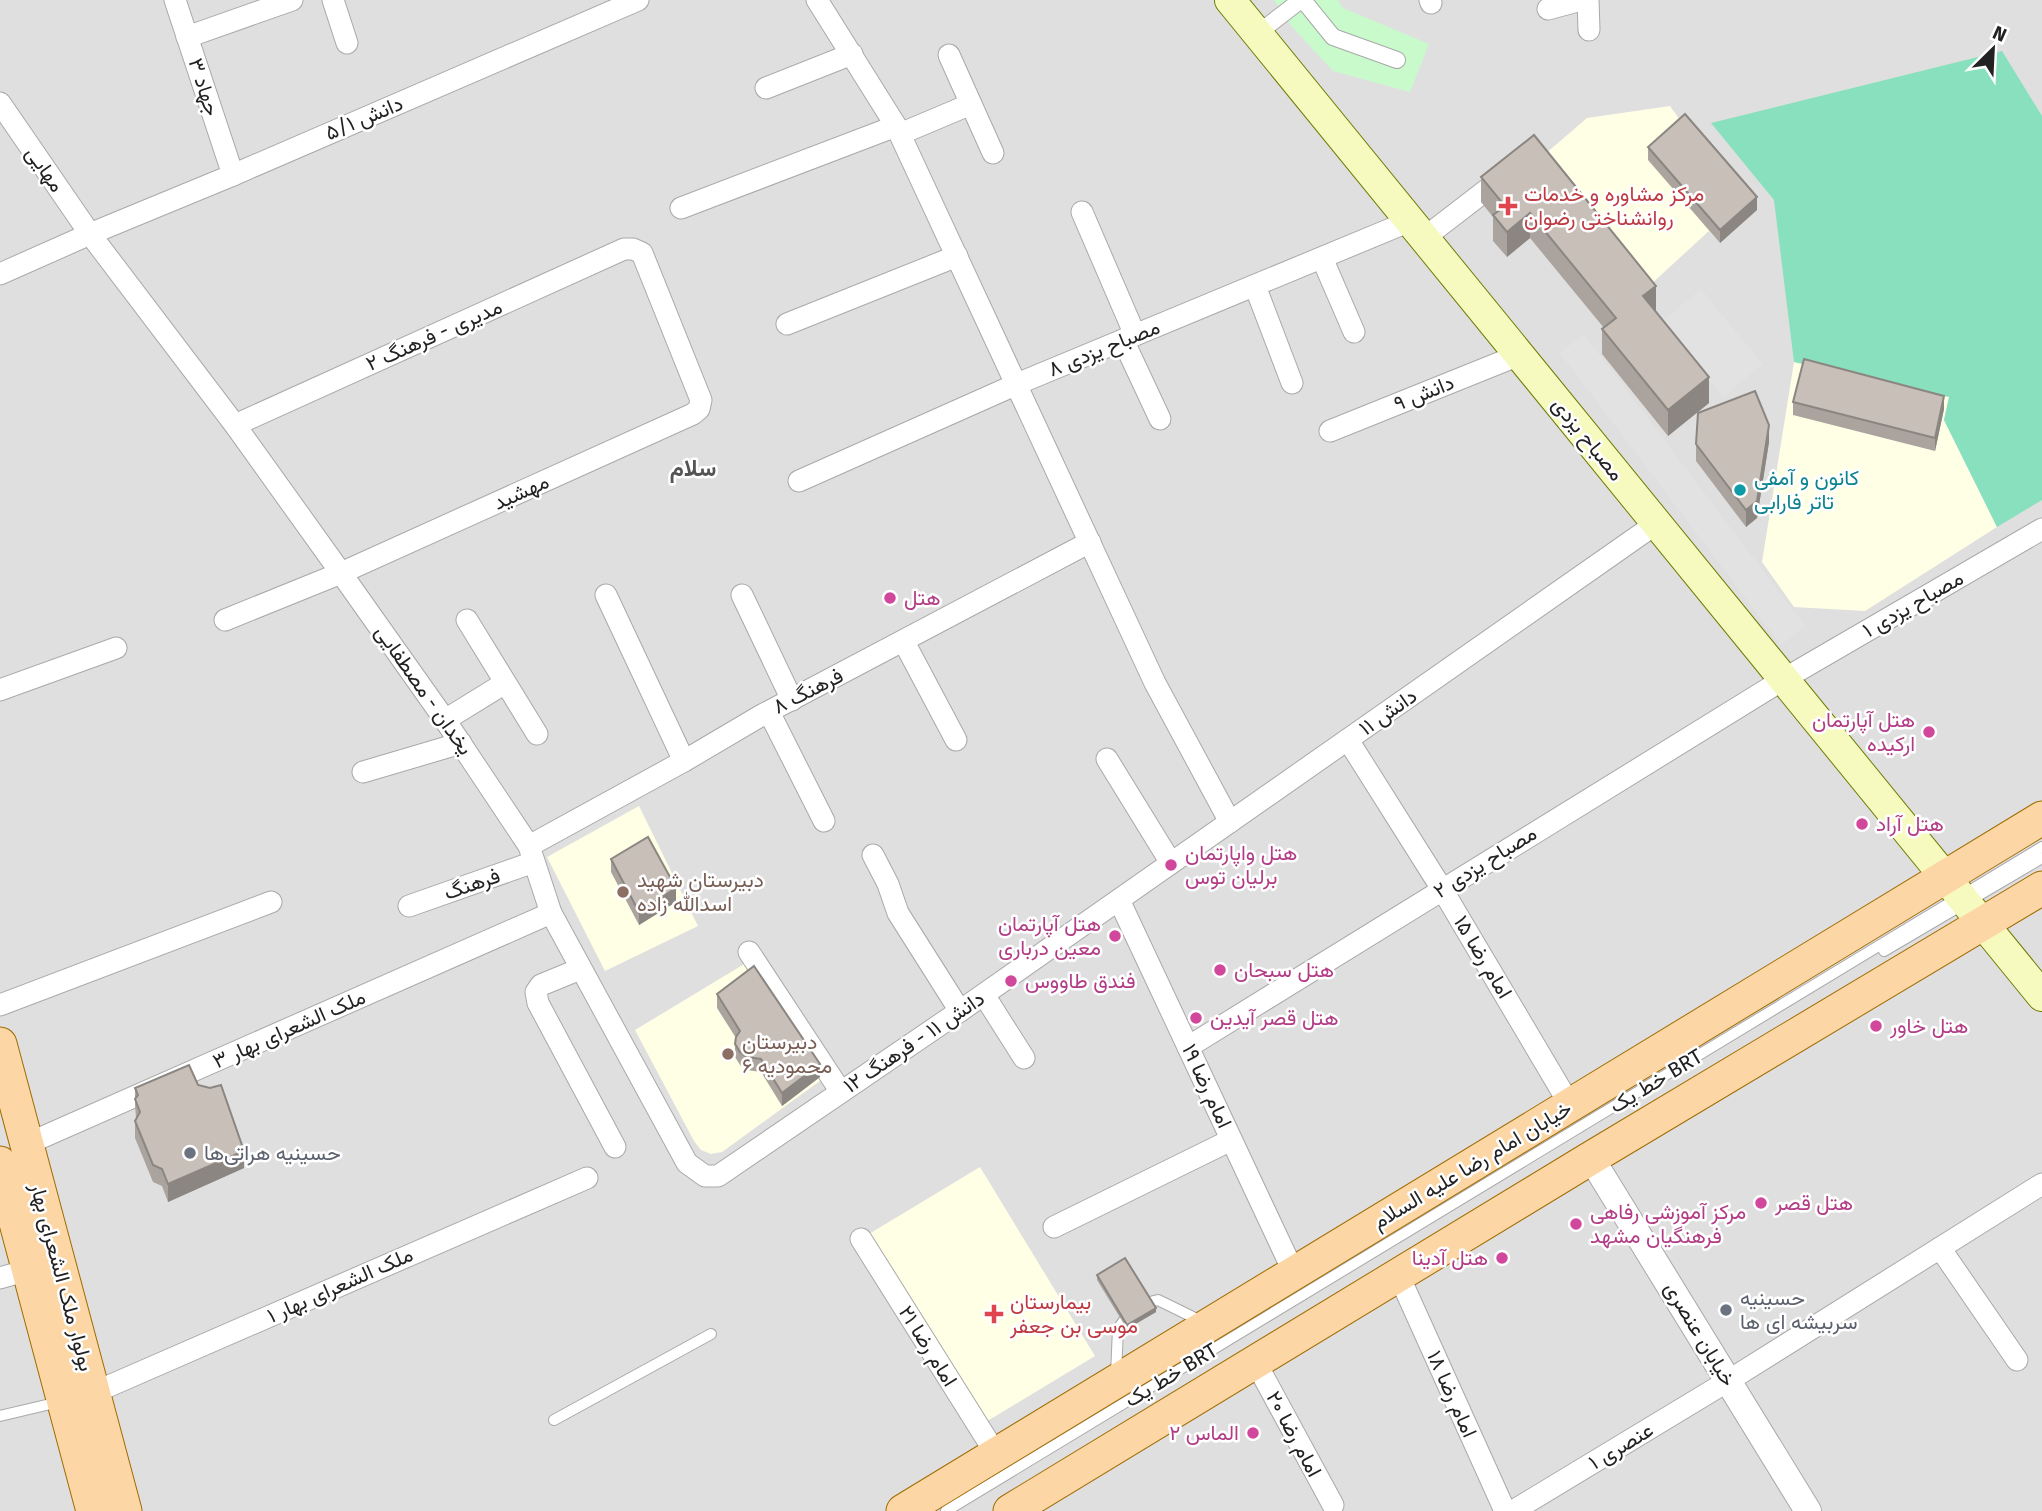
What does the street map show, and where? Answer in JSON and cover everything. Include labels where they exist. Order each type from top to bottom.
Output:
[{"type":"main road","name":"مصباح یزدی","points":[[1230,0],[2042,996]]},
{"type":"main road","name":"خیابان امام رضا علیه السلام","points":[[1010,1511],[1591,1158],[1964,901],[2042,818]]},
{"type":"main road","name":"خیابان امام رضا علیه السلام","points":[[903,1511],[1570,1105],[1964,901],[2042,887]]},
{"type":"main road","name":"بولوار ملک الشعرای بهار","points":[[0,1044],[27,1144],[78,1397],[93,1511]]},
{"type":"main road","name":"بولوار ملک الشعرای بهار","points":[[0,1163],[14,1274],[78,1397],[125,1511]]},
{"type":"street","name":"جهاد ۳","points":[[174,0],[233,175]]},
{"type":"street","points":[[187,37],[292,0]]},
{"type":"street","points":[[333,0],[347,43]]},
{"type":"street","name":"دانش ۵/۱","points":[[0,274],[638,0]]},
{"type":"street","points":[[817,0],[898,130],[1156,683],[1230,822]]},
{"type":"street","points":[[1257,34],[1302,0],[1333,37],[1397,60]]},
{"type":"street","points":[[1548,9],[1581,0]]},
{"type":"street","points":[[1588,0],[1589,30]]},
{"type":"street","points":[[766,88],[852,54]]},
{"type":"street","points":[[949,55],[993,153]]},
{"type":"street","name":"مهایی","points":[[0,103],[90,234]]},
{"type":"street","points":[[681,208],[971,104]]},
{"type":"street","name":"مصباح یزدی ۸","points":[[799,481],[1017,384],[1322,258],[1417,230],[1517,166]]},
{"type":"street","points":[[1082,212],[1160,419]]},
{"type":"street","name":"یخدان - مصطفایی","points":[[90,234],[235,425],[461,743],[532,854],[551,913],[687,1163],[705,1176]]},
{"type":"street","name":"مدیری - فرهنگ ۲","points":[[235,425],[624,249],[642,253],[701,400],[699,409]]},
{"type":"street","points":[[787,324],[957,256]]},
{"type":"street","points":[[1322,258],[1354,332]]},
{"type":"street","points":[[1255,286],[1292,383]]},
{"type":"street","name":"دانش ۹","points":[[1330,431],[1519,355]]},
{"type":"street","name":"مهشید","points":[[225,620],[341,573],[699,409]]},
{"type":"street","name":"دانش ۱۱","points":[[1119,900],[1657,523]]},
{"type":"street","name":"مصباح یزدی ۱","points":[[1783,679],[2042,529]]},
{"type":"street","name":"فرهنگ ۸","points":[[532,854],[769,712],[1090,542]]},
{"type":"street","points":[[606,594],[684,761]]},
{"type":"street","points":[[742,595],[792,700]]},
{"type":"street","points":[[467,620],[537,734]]},
{"type":"street","points":[[904,642],[956,740]]},
{"type":"street","points":[[0,690],[116,648]]},
{"type":"street","name":"مصباح یزدی ۲","points":[[1188,1047],[1783,679]]},
{"type":"street","points":[[445,720],[505,682]]},
{"type":"street","points":[[769,712],[824,821]]},
{"type":"street","name":"امام رضا ۱۵","points":[[1348,740],[1442,889],[1570,1105]]},
{"type":"street","points":[[363,772],[461,743]]},
{"type":"street","points":[[1107,759],[1171,863]]},
{"type":"street","name":"فرهنگ","points":[[409,906],[532,854]]},
{"type":"street","points":[[873,855],[888,884],[898,913],[960,1011]]},
{"type":"street","name":"دانش ۱۱ - فرهنگ ۱۲","points":[[705,1176],[718,1176],[1119,900]]},
{"type":"street","name":"امام رضا ۱۹","points":[[1119,900],[1294,1273]]},
{"type":"street","points":[[0,1004],[271,902]]},
{"type":"street","name":"ملک الشعرای بهار ۳","points":[[27,1144],[551,913]]},
{"type":"street","points":[[749,952],[841,1092]]},
{"type":"street","points":[[580,969],[541,985],[536,992],[538,1003],[615,1147]]},
{"type":"street","points":[[984,995],[1024,1058]]},
{"type":"street","points":[[1054,1227],[1231,1140]]},
{"type":"street","name":"خیابان عنصری","points":[[1591,1158],[1808,1511]]},
{"type":"street","name":"ملک الشعرای بهار ۱","points":[[78,1397],[587,1178]]},
{"type":"street","name":"عنصری ۱","points":[[1513,1511],[1728,1381],[2042,1184]]},
{"type":"street","name":"امام رضا ۲۱","points":[[861,1239],[996,1454]]},
{"type":"street","points":[[1940,1248],[2017,1360]]},
{"type":"street","name":"امام رضا ۱۸","points":[[1399,1276],[1505,1511]]},
{"type":"street","name":"امام رضا ۲۰","points":[[1256,1363],[1333,1505]]},
{"type":"lane","name":"خط یک BRT","points":[[960,1511],[1964,901],[2042,848]]},
{"type":"lane","name":"خط یک BRT","points":[[946,1511],[1964,901],[2042,858]]},
{"type":"lane","points":[[1116,1381],[1118,1329],[1133,1306],[1158,1300],[1208,1325]]},
{"type":"lane","points":[[554,1420],[711,1334]]},
{"type":"lane","points":[[0,1416],[78,1397]]},
{"type":"shaded area","points":[[0,0],[2042,0],[2042,1511],[0,1511]]},
{"type":"shaded area","points":[[1670,106],[1757,210],[1720,243],[1709,231],[1649,286],[1544,155],[1587,118]]},
{"type":"shaded area","points":[[1701,289],[1763,364],[1723,397],[1661,322]]},
{"type":"shaded area","points":[[1584,334],[1805,626],[1781,645],[1560,353]]},
{"type":"shaded area","points":[[1794,362],[1949,397],[1944,420],[1997,527],[1865,611],[1794,607],[1762,562]]},
{"type":"shaded area","name":"دبیرستان شهید اسدالله زاده","points":[[639,806],[698,926],[605,971],[547,857]]},
{"type":"shaded area","name":"دبیرستان محمودیه ۶","points":[[746,963],[824,1078],[722,1152],[711,1154],[701,1150],[694,1141],[635,1030]]},
{"type":"shaded area","name":"بیمارستان موسی بن جعفر","points":[[980,1167],[1095,1356],[984,1423],[869,1234]]},
{"type":"green space","points":[[1274,0],[1338,0],[1343,8],[1429,44],[1410,92],[1333,71],[1292,27]]},
{"type":"green space","points":[[2002,51],[2042,116],[2042,500],[1997,527],[1944,420],[1949,397],[1794,362],[1774,200],[1711,123]]},
{"type":"building","points":[[1685,114],[1757,197],[1720,230],[1648,147]]},
{"type":"building","points":[[1534,135],[1656,286],[1643,296],[1709,377],[1668,410],[1602,329],[1616,318],[1530,213],[1507,232],[1493,215],[1505,206],[1481,177]]},
{"type":"building","points":[[1804,359],[1944,396],[1935,438],[1793,402]]},
{"type":"building","name":"کانون و آمفی تاتر فارابی","points":[[1755,391],[1769,425],[1757,501],[1746,510],[1696,444],[1698,413]]},
{"type":"building","name":"دبیرستان شهید اسدالله زاده","points":[[648,837],[676,888],[639,912],[611,859]]},
{"type":"building","name":"دبیرستان محمودیه ۶","points":[[754,966],[820,1064],[782,1093],[761,1059],[747,1057],[740,1052],[735,1044],[740,1031],[717,994]]},
{"type":"building","name":"حسینیه هراتی‌ها","points":[[189,1065],[198,1085],[210,1088],[221,1085],[244,1151],[168,1184],[162,1169],[153,1165],[135,1121],[140,1112],[135,1099],[138,1095],[135,1088]]},
{"type":"building","points":[[1125,1258],[1156,1308],[1127,1325],[1097,1275]]},
{"type":"place","name":"مرکز مشاوره و خدمات روانشناختی رضوان","points":[[1508,206]]},
{"type":"place","name":"کانون و آمفی تاتر فارابی","points":[[1740,490]]},
{"type":"place","name":"هتل","points":[[890,598]]},
{"type":"place","name":"هتل آپارتمان ارکیده","points":[[1929,732]]},
{"type":"place","name":"هتل آراد","points":[[1862,824]]},
{"type":"place","name":"هتل واپارتمان برلیان توس","points":[[1171,865]]},
{"type":"place","name":"دبیرستان شهید اسدالله زاده","points":[[623,892]]},
{"type":"place","name":"هتل آپارتمان معین درباری","points":[[1115,936]]},
{"type":"place","name":"هتل سبحان","points":[[1220,970]]},
{"type":"place","name":"فندق طاووس","points":[[1011,981]]},
{"type":"place","name":"هتل قصر آیدین","points":[[1196,1018]]},
{"type":"place","name":"هتل خاور","points":[[1876,1026]]},
{"type":"place","name":"دبیرستان محمودیه ۶","points":[[728,1054]]},
{"type":"place","name":"حسینیه هراتی‌ها","points":[[190,1153]]},
{"type":"place","name":"هتل قصر","points":[[1761,1203]]},
{"type":"place","name":"مرکز آموزشی رفاهی فرهنگیان مشهد","points":[[1576,1224]]},
{"type":"place","name":"هتل آدینا","points":[[1502,1258]]},
{"type":"place","name":"حسینیه سربیشه ای ها","points":[[1726,1310]]},
{"type":"place","name":"بیمارستان موسی بن جعفر","points":[[994,1314]]},
{"type":"place","name":"الماس ۲","points":[[1253,1433]]},
{"type":"district","name":"سلام","points":[[693,468]]}]
